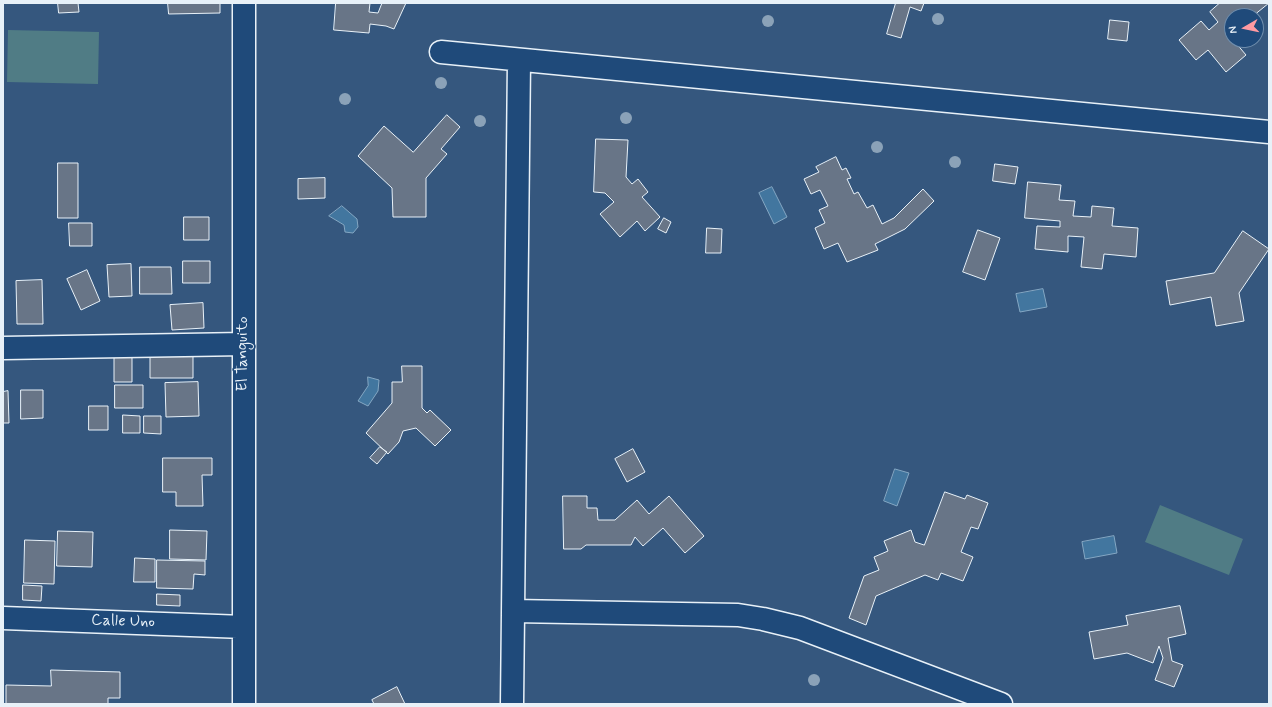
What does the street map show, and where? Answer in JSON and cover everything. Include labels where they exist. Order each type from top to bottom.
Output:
[{"type":"street","name":"El Tanguito","points":[[244,3],[244,704]]},
{"type":"street","points":[[441,52],[1269,132]]},
{"type":"street","points":[[512,704],[519,60]]},
{"type":"street","points":[[3,348],[244,344]]},
{"type":"street","points":[[513,611],[738,615],[762,618],[800,628],[1001,704]]},
{"type":"street","name":"Calle Uno","points":[[3,618],[244,627]]},
{"type":"green space","points":[[8,30],[99,32],[98,84],[7,82]]},
{"type":"green space","points":[[1160,505],[1243,539],[1229,575],[1145,542]]},
{"type":"water","points":[[772,187],[787,217],[774,224],[759,193]]},
{"type":"water","points":[[342,206],[357,219],[358,227],[353,233],[345,232],[344,225],[329,216]]},
{"type":"water","points":[[1043,289],[1047,307],[1020,312],[1016,294]]},
{"type":"water","points":[[368,377],[379,380],[378,391],[368,406],[358,401],[368,386]]},
{"type":"water","points":[[895,469],[909,473],[897,506],[884,501]]},
{"type":"water","points":[[1114,536],[1117,553],[1085,559],[1082,542]]},
{"type":"building","points":[[58,3],[78,3],[79,12],[59,13]]},
{"type":"building","points":[[168,3],[220,3],[220,13],[169,14]]},
{"type":"building","points":[[336,3],[370,3],[369,12],[378,13],[382,3],[406,3],[394,29],[386,26],[370,24],[369,33],[334,30]]},
{"type":"building","points":[[896,3],[924,3],[921,11],[910,7],[901,38],[887,34]]},
{"type":"building","points":[[1220,3],[1269,3],[1263,8],[1224,8],[1224,48],[1240,48],[1246,55],[1226,72],[1208,50],[1196,60],[1179,40],[1201,21],[1209,30],[1218,22],[1210,12]]},
{"type":"building","points":[[1110,20],[1129,22],[1127,41],[1108,39]]},
{"type":"building","points":[[447,115],[460,127],[441,149],[447,154],[426,178],[426,217],[393,217],[392,188],[358,156],[384,126],[413,152]]},
{"type":"building","points":[[596,139],[628,140],[626,177],[632,184],[638,179],[648,192],[642,197],[660,217],[645,231],[637,221],[620,237],[600,214],[614,202],[605,193],[594,192]]},
{"type":"building","points":[[836,157],[842,170],[846,168],[851,178],[847,179],[854,194],[858,192],[867,208],[873,205],[882,224],[894,218],[923,189],[934,201],[905,229],[875,244],[878,250],[847,262],[838,243],[824,249],[815,228],[825,223],[819,210],[828,206],[820,190],[811,194],[804,179],[819,172],[816,167]]},
{"type":"building","points":[[58,163],[78,163],[78,218],[58,218]]},
{"type":"building","points":[[995,164],[1018,167],[1015,184],[993,181]]},
{"type":"building","points":[[325,178],[325,198],[298,199],[298,179]]},
{"type":"building","points":[[1028,182],[1061,185],[1059,200],[1075,201],[1073,216],[1091,217],[1092,206],[1114,208],[1112,226],[1138,228],[1136,257],[1104,254],[1102,269],[1081,267],[1084,237],[1068,236],[1068,252],[1035,249],[1037,226],[1060,227],[1060,221],[1025,218]]},
{"type":"building","points":[[184,217],[209,217],[209,240],[184,240]]},
{"type":"building","points":[[664,218],[671,222],[666,233],[658,229]]},
{"type":"building","points":[[69,223],[92,223],[92,246],[70,246]]},
{"type":"building","points":[[707,228],[722,229],[721,253],[706,253]]},
{"type":"building","points":[[978,230],[1000,238],[985,280],[963,272]]},
{"type":"building","points":[[1243,231],[1269,249],[1239,293],[1244,321],[1216,326],[1211,297],[1170,305],[1166,281],[1214,273]]},
{"type":"building","points":[[183,261],[210,261],[210,283],[183,283]]},
{"type":"building","points":[[131,264],[132,296],[109,297],[107,265]]},
{"type":"building","points":[[140,267],[171,267],[172,294],[140,294]]},
{"type":"building","points":[[87,270],[100,301],[81,310],[67,279]]},
{"type":"building","points":[[42,280],[43,324],[17,324],[16,281]]},
{"type":"building","points":[[203,303],[204,328],[172,330],[170,305]]},
{"type":"building","points":[[193,355],[193,378],[150,378],[150,356]]},
{"type":"building","points":[[132,356],[132,382],[114,382],[114,357]]},
{"type":"building","points":[[402,366],[422,366],[422,408],[427,413],[430,410],[451,430],[435,446],[416,428],[403,431],[399,442],[388,454],[366,433],[392,403],[392,382],[402,382]]},
{"type":"building","points":[[198,382],[199,416],[166,417],[165,383]]},
{"type":"building","points":[[115,385],[143,385],[143,408],[115,408]]},
{"type":"building","points":[[21,390],[43,390],[43,418],[21,419]]},
{"type":"building","points":[[8,391],[9,423],[3,423],[3,392]]},
{"type":"building","points":[[89,406],[108,406],[108,430],[89,430]]},
{"type":"building","points":[[123,415],[140,416],[140,433],[123,433]]},
{"type":"building","points":[[144,416],[161,416],[161,434],[144,433]]},
{"type":"building","points":[[380,447],[387,452],[377,464],[370,458]]},
{"type":"building","points":[[633,449],[645,472],[627,482],[615,459]]},
{"type":"building","points":[[163,458],[212,458],[212,475],[202,475],[203,506],[176,506],[176,492],[163,492]]},
{"type":"building","points":[[945,492],[965,499],[967,495],[988,503],[978,529],[971,527],[961,552],[973,557],[963,581],[941,573],[938,580],[925,575],[876,596],[866,625],[849,618],[864,576],[879,570],[874,557],[888,551],[884,541],[911,530],[915,542],[924,545]]},
{"type":"building","points":[[563,496],[587,496],[587,508],[597,508],[598,520],[615,520],[637,500],[649,514],[669,496],[704,536],[685,553],[663,528],[643,546],[635,537],[631,545],[586,545],[581,549],[564,549]]},
{"type":"building","points":[[170,530],[207,531],[206,560],[170,559]]},
{"type":"building","points":[[58,531],[93,532],[92,567],[57,566]]},
{"type":"building","points":[[25,540],[55,541],[54,584],[24,583]]},
{"type":"building","points":[[135,558],[155,559],[155,582],[134,582]]},
{"type":"building","points":[[157,560],[205,561],[205,575],[194,574],[193,589],[157,588]]},
{"type":"building","points":[[23,585],[42,586],[41,601],[23,600]]},
{"type":"building","points":[[157,594],[180,595],[180,606],[157,605]]},
{"type":"building","points":[[1180,606],[1186,634],[1168,638],[1172,661],[1183,665],[1174,687],[1155,680],[1163,658],[1159,646],[1153,663],[1127,653],[1094,659],[1089,632],[1128,625],[1126,616]]},
{"type":"building","points":[[51,670],[120,672],[120,698],[108,698],[108,704],[6,704],[6,685],[51,686]]},
{"type":"building","points":[[397,687],[405,704],[374,704],[372,700]]}]
